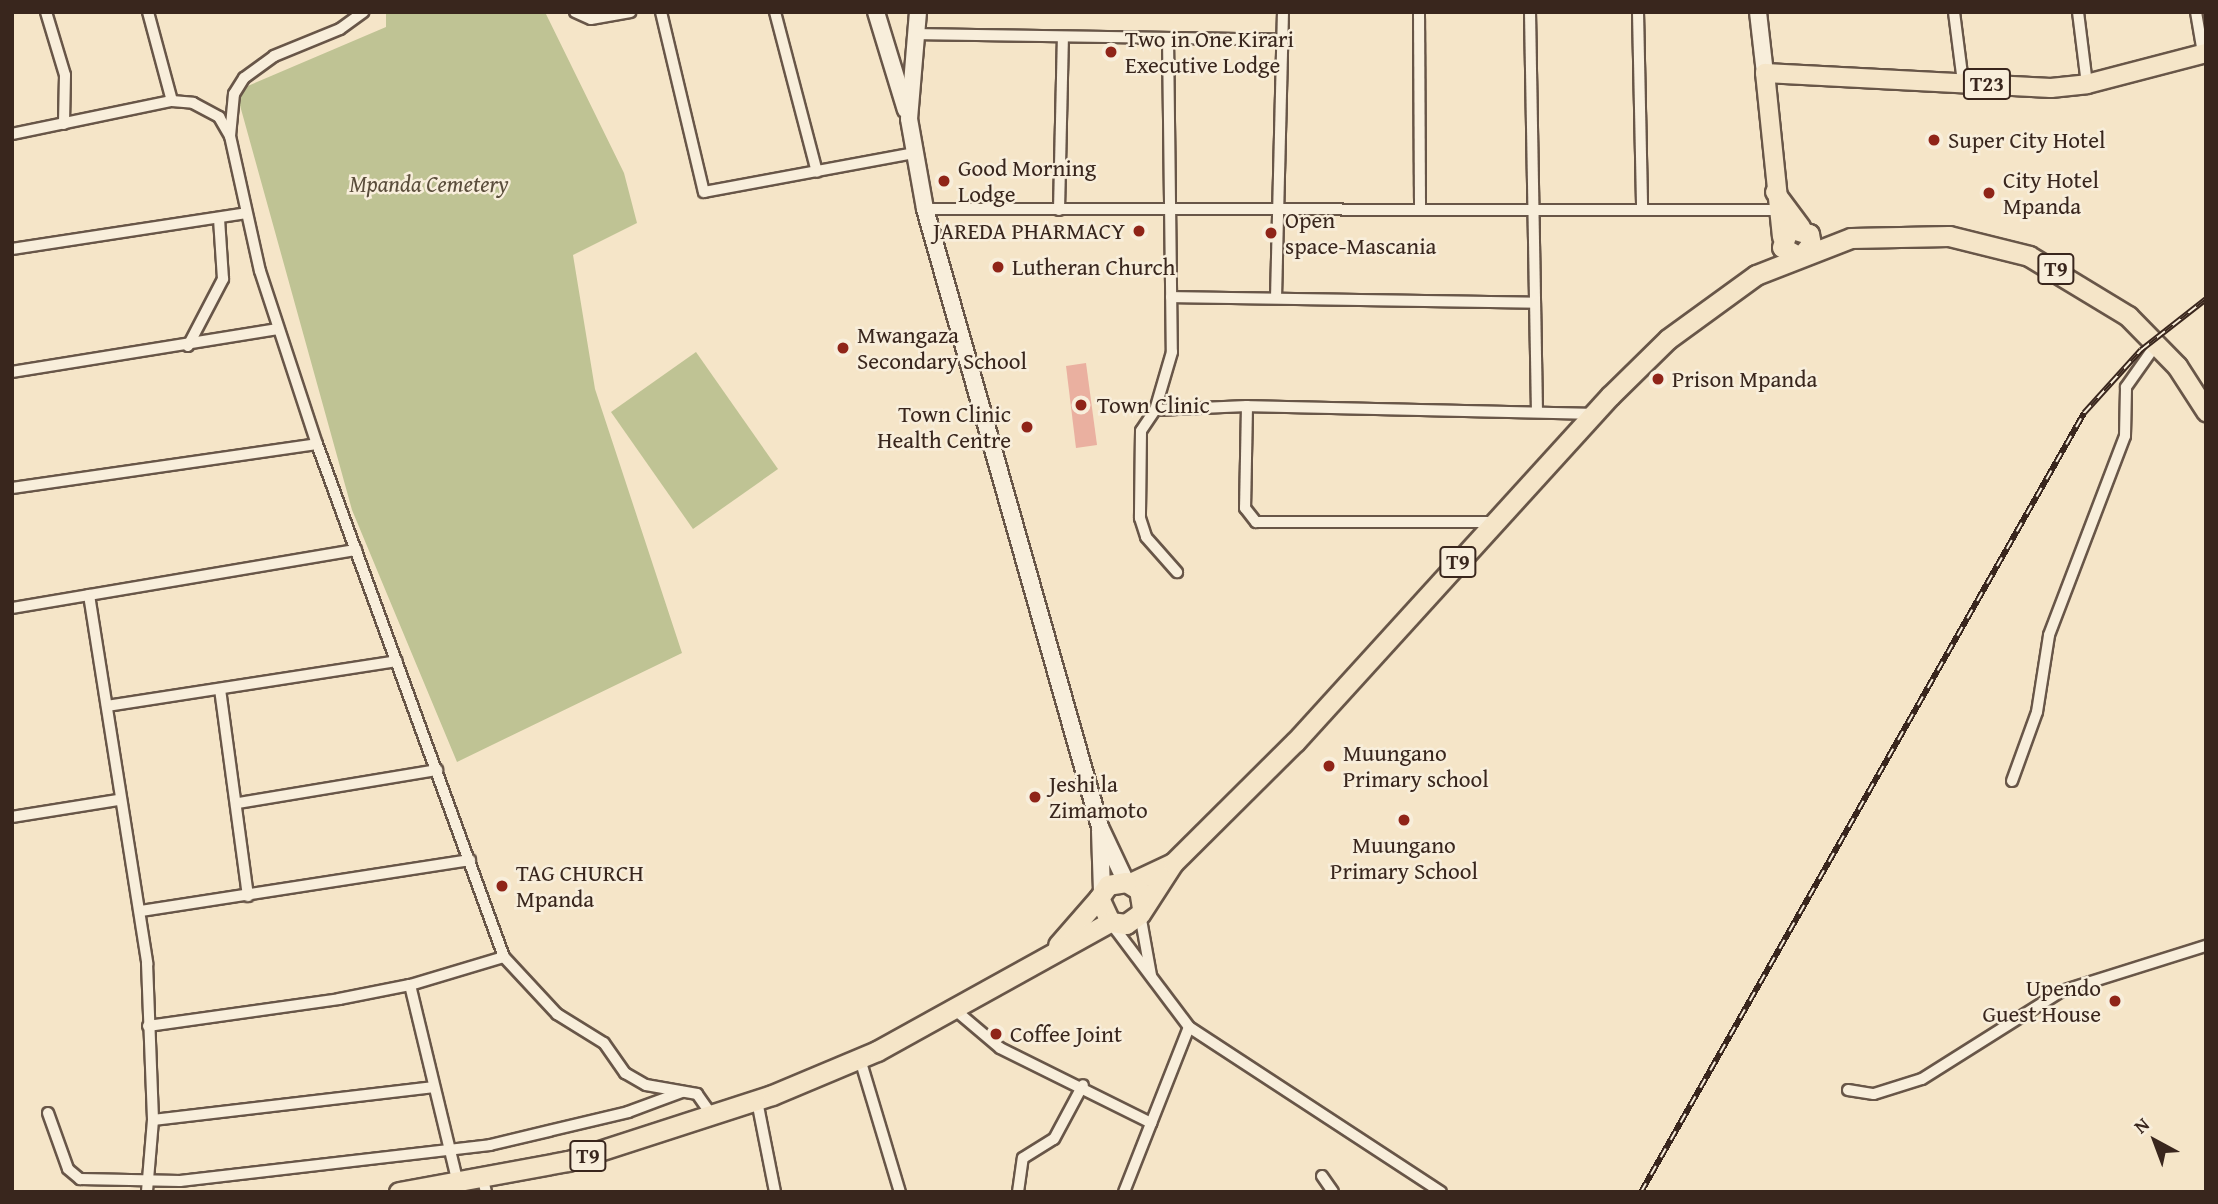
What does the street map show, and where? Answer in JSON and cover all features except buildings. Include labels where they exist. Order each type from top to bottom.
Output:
[{"type":"highway","name":"T9","points":[[1756,275],[1789,228],[1803,228],[1851,238],[1949,236],[2029,256],[2104,298],[2157,343],[2206,411]]},
{"type":"highway","points":[[1782,240],[1785,251],[1801,255],[1811,244],[1803,228]]},
{"type":"highway","name":"T9","points":[[399,1192],[458,1184],[484,1186],[628,1145],[757,1101],[860,1059],[954,1009],[1055,948],[1110,922],[1126,924],[1141,911],[1173,863],[1295,742],[1493,522],[1593,414],[1668,339],[1756,275],[1801,255],[1851,238]]},
{"type":"highway","name":"T9","points":[[1055,948],[1100,895],[1173,863]]},
{"type":"highway","points":[[1128,882],[1141,896],[1141,911]]},
{"type":"highway","points":[[1100,895],[1110,922]]},
{"type":"main road","name":"T23","points":[[1765,73],[1963,82],[2087,84],[2204,53]]},
{"type":"main road","points":[[1765,73],[1776,210],[1782,240]]},
{"type":"main road","points":[[1775,192],[1803,228]]},
{"type":"street","points":[[46,12],[65,75],[64,124]]},
{"type":"street","points":[[148,12],[172,101]]},
{"type":"street","points":[[363,12],[340,29],[274,56],[244,78],[234,94],[230,136],[246,213],[278,329],[317,444],[504,957],[557,1014],[604,1043],[625,1073],[646,1085],[697,1094],[713,1117]]},
{"type":"street","points":[[575,12],[591,19],[630,12]]},
{"type":"street","points":[[661,12],[704,192],[915,153]]},
{"type":"street","points":[[775,12],[817,172]]},
{"type":"street","points":[[876,12],[909,119],[925,208],[1100,827],[1128,882]]},
{"type":"street","points":[[909,119],[918,12]]},
{"type":"street","points":[[1276,298],[1283,12]]},
{"type":"street","points":[[1419,12],[1420,209]]},
{"type":"street","points":[[1530,12],[1537,412]]},
{"type":"street","points":[[1639,12],[1642,210]]},
{"type":"street","points":[[1758,12],[1765,73]]},
{"type":"street","points":[[1954,12],[1963,82]]},
{"type":"street","points":[[2078,12],[2087,84]]},
{"type":"street","points":[[2196,12],[2204,53]]},
{"type":"street","points":[[916,34],[1283,40]]},
{"type":"street","points":[[1059,210],[1063,38]]},
{"type":"street","points":[[1168,38],[1168,207],[1172,352],[1155,410],[1141,431],[1140,518],[1146,537],[1177,572]]},
{"type":"street","points":[[12,134],[172,101],[208,109],[230,136]]},
{"type":"street","points":[[925,208],[1776,210]]},
{"type":"street","points":[[12,249],[246,213]]},
{"type":"street","points":[[188,346],[223,279],[219,218]]},
{"type":"street","points":[[1171,297],[1533,303]]},
{"type":"street","points":[[12,372],[188,346],[278,329]]},
{"type":"street","points":[[2012,781],[2036,712],[2049,635],[2125,436],[2126,387],[2157,343]]},
{"type":"street","points":[[1155,410],[1247,406],[1593,414]]},
{"type":"street","points":[[1247,406],[1245,508],[1256,522],[1493,522]]},
{"type":"street","points":[[12,488],[317,444]]},
{"type":"street","points":[[12,608],[356,550]]},
{"type":"street","points":[[89,595],[107,706],[118,800],[141,911],[153,1120],[148,1186]]},
{"type":"street","points":[[107,706],[397,661]]},
{"type":"street","points":[[220,689],[238,803],[248,896]]},
{"type":"street","points":[[238,803],[436,770]]},
{"type":"street","points":[[12,817],[118,800]]},
{"type":"street","points":[[1100,827],[1100,895]]},
{"type":"street","points":[[141,911],[470,860]]},
{"type":"street","points":[[1141,911],[1151,978]]},
{"type":"street","points":[[1110,922],[1189,1027],[1441,1192]]},
{"type":"street","points":[[1848,1090],[1874,1094],[1922,1079],[2062,991],[2206,946]]},
{"type":"street","points":[[148,1026],[410,985],[504,957]]},
{"type":"street","points":[[410,985],[432,1087],[452,1151],[458,1184]]},
{"type":"street","points":[[954,1009],[1000,1048],[1083,1085],[1151,1123]]},
{"type":"street","points":[[1124,1192],[1189,1027]]},
{"type":"street","points":[[860,1059],[900,1192]]},
{"type":"street","points":[[1018,1192],[1024,1158],[1054,1139],[1083,1085]]},
{"type":"street","points":[[153,1120],[432,1087]]},
{"type":"street","points":[[48,1113],[68,1169],[80,1179],[148,1186],[452,1151],[597,1120],[684,1092]]},
{"type":"street","points":[[757,1101],[775,1192]]},
{"type":"street","points":[[1322,1176],[1334,1192]]},
{"type":"green space","name":"Mpanda Cemetery","points":[[386,12],[545,12],[624,173],[637,223],[573,255],[595,389],[682,653],[457,762],[352,510],[236,91],[386,27]]},
{"type":"green space","points":[[696,352],[778,469],[693,529],[611,412]]},
{"type":"railway","points":[[1641,1192],[2084,413],[2141,350],[2206,299]]},
{"type":"place","name":"Two in One Kirari Executive Lodge","points":[[1111,52]]},
{"type":"place","name":"Super City Hotel","points":[[1934,140]]},
{"type":"place","name":"Good Morning Lodge","points":[[944,181]]},
{"type":"place","name":"City Hotel Mpanda","points":[[1989,193]]},
{"type":"place","name":"JAREDA PHARMACY","points":[[1139,231]]},
{"type":"place","name":"Open space-Mascania","points":[[1271,233]]},
{"type":"place","name":"Lutheran Church","points":[[998,267]]},
{"type":"place","name":"Mwangaza Secondary School","points":[[843,348]]},
{"type":"place","name":"Prison Mpanda","points":[[1658,379]]},
{"type":"place","name":"Town Clinic","points":[[1081,405]]},
{"type":"place","name":"Town Clinic Health Centre","points":[[1027,427]]},
{"type":"place","name":"Muungano Primary school","points":[[1329,766]]},
{"type":"place","name":"Jeshi la Zimamoto","points":[[1035,797]]},
{"type":"place","name":"Muungano Primary School","points":[[1404,820]]},
{"type":"place","name":"TAG CHURCH Mpanda","points":[[502,886]]},
{"type":"place","name":"Upendo Guest House","points":[[2115,1001]]},
{"type":"place","name":"Coffee Joint","points":[[996,1034]]}]
